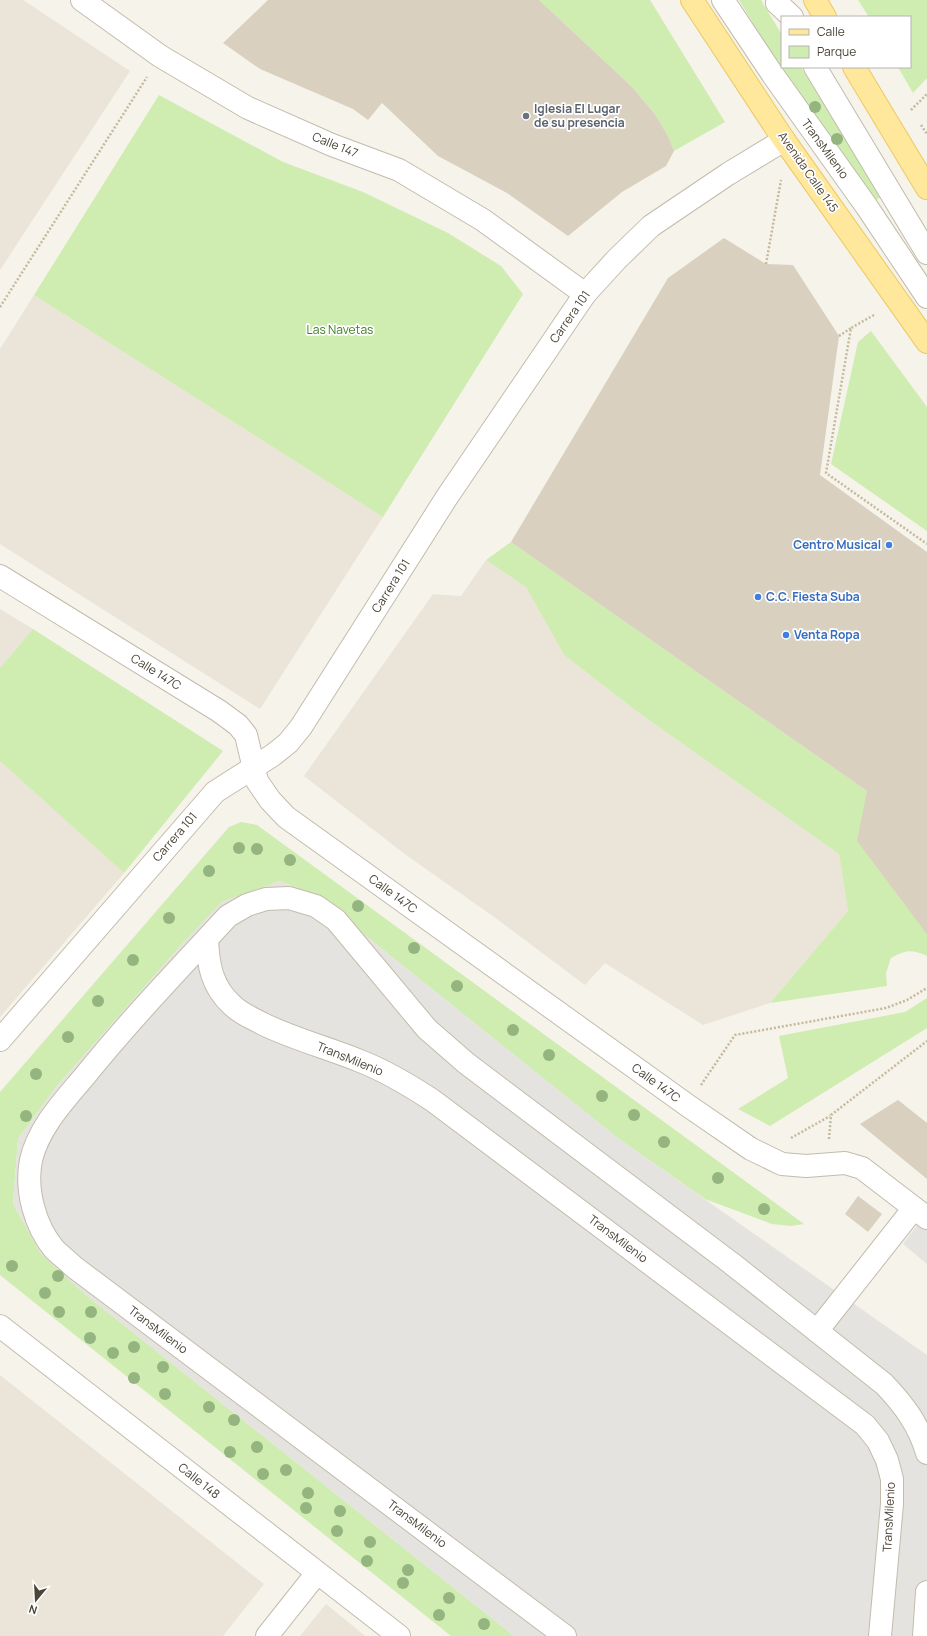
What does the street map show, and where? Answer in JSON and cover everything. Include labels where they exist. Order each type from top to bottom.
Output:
[{"type":"main road","name":"Avenida Calle 145","points":[[692,0],[784,140],[927,342]]},
{"type":"main road","points":[[815,0],[824,16]]},
{"type":"main road","points":[[858,74],[927,188]]},
{"type":"street","name":"Calle 147","points":[[82,0],[160,56],[248,108],[332,145],[399,170],[483,220],[585,294]]},
{"type":"street","name":"TransMilenio","points":[[723,0],[773,75],[867,207],[927,297]]},
{"type":"street","points":[[816,68],[927,253]]},
{"type":"street","points":[[848,68],[858,74]]},
{"type":"street","name":"Carrera 101","points":[[0,1040],[207,799],[227,783],[254,768],[273,755],[288,743],[301,727],[447,497],[585,294],[617,259],[651,226],[728,174],[784,140]]},
{"type":"street","name":"Calle 147C","points":[[0,576],[220,711],[238,724],[246,735],[257,781],[270,800],[286,817],[687,1105],[751,1149],[782,1164],[806,1166],[827,1164]]},
{"type":"street","name":"TransMilenio","points":[[566,1636],[74,1267],[54,1248],[42,1229],[32,1204],[29,1181],[31,1161],[38,1139],[54,1114],[105,1051],[228,916],[247,905],[266,899],[289,898],[316,906],[336,920],[427,1029],[466,1063],[731,1263],[884,1384],[900,1401],[912,1418],[923,1440],[927,1453]]},
{"type":"street","name":"TransMilenio","points":[[207,939],[208,962],[212,975],[218,989],[231,1005],[246,1016],[279,1031],[360,1061],[398,1078],[432,1100],[865,1425],[878,1442],[887,1460],[892,1479],[892,1504],[880,1636]]},
{"type":"street","points":[[817,1331],[920,1213],[862,1168],[845,1163],[827,1164]]},
{"type":"street","name":"Calle 148","points":[[0,1326],[399,1636]]},
{"type":"street","points":[[267,1636],[317,1573]]},
{"type":"street","points":[[924,1636],[927,1592]]},
{"type":"path","points":[[0,307],[160,56]]},
{"type":"path","points":[[911,110],[927,94]]},
{"type":"path","points":[[766,264],[781,180]]},
{"type":"path","points":[[839,336],[874,315]]},
{"type":"path","points":[[851,328],[826,473],[927,544]]},
{"type":"path","points":[[687,1105],[735,1035],[886,1008],[907,1000],[927,988]]},
{"type":"path","points":[[785,1140],[791,1139],[831,1115],[927,1041]]},
{"type":"path","points":[[827,1164],[831,1115]]},
{"type":"shaded area","points":[[0,0],[23,0],[130,71],[0,270]]},
{"type":"shaded area","points":[[34,295],[383,517],[260,709],[0,544],[0,349]]},
{"type":"shaded area","points":[[486,560],[526,587],[564,655],[639,713],[839,854],[848,911],[770,1003],[703,1025],[605,963],[585,985],[497,919],[406,855],[304,776],[433,594],[461,596]]},
{"type":"shaded area","points":[[0,609],[33,629],[0,668]]},
{"type":"shaded area","points":[[0,761],[124,873],[0,1017]]},
{"type":"shaded area","points":[[280,881],[316,896],[619,1139],[927,1355],[927,1636],[514,1636],[86,1295],[41,1254],[13,1204],[18,1139],[56,1087],[183,943],[222,902]]},
{"type":"shaded area","points":[[927,1212],[927,1264],[903,1244]]},
{"type":"shaded area","points":[[0,1375],[264,1584],[223,1636],[0,1636]]},
{"type":"shaded area","points":[[326,1604],[365,1636],[300,1636]]},
{"type":"green space","points":[[539,0],[650,0],[725,122],[674,151],[668,136],[654,113],[631,86]]},
{"type":"green space","points":[[739,0],[761,0],[781,33],[781,68]]},
{"type":"green space","points":[[858,0],[927,0],[927,78],[913,93],[899,68],[911,68],[911,16],[868,16]]},
{"type":"green space","points":[[781,68],[802,68],[881,197],[872,203]]},
{"type":"green space","name":"Las Navetas","points":[[159,95],[283,162],[363,192],[448,233],[501,266],[523,294],[383,517],[34,295]]},
{"type":"green space","points":[[871,331],[927,407],[927,531],[831,464],[858,342]]},
{"type":"green space","points":[[511,542],[867,791],[927,934],[927,956],[909,951],[900,953],[891,958],[886,973],[887,986],[770,1003],[848,911],[839,854],[639,713],[564,655],[526,587],[486,560]]},
{"type":"green space","points":[[33,629],[223,751],[124,873],[0,761],[0,668]]},
{"type":"green space","points":[[241,822],[257,825],[804,1224],[791,1226],[772,1224],[705,1199],[619,1139],[316,896],[280,881],[222,902],[183,943],[56,1087],[18,1139],[13,1204],[41,1254],[86,1295],[514,1636],[451,1636],[0,1275],[0,1092],[229,827]]},
{"type":"green space","points":[[927,998],[927,1028],[770,1126],[738,1109],[788,1078],[779,1036],[905,1012]]},
{"type":"building","name":"Iglesia El Lugar de su presencia","points":[[268,0],[539,0],[631,86],[654,113],[668,136],[674,151],[666,166],[622,192],[568,236],[507,193],[438,156],[382,103],[368,120],[353,109],[260,69],[223,43]]},
{"type":"building","name":"C.C. Fiesta Suba","points":[[724,238],[766,264],[793,265],[839,336],[820,475],[927,552],[927,934],[857,841],[867,791],[511,542],[668,278]]},
{"type":"building","points":[[898,1100],[927,1123],[927,1179],[860,1124]]},
{"type":"building","points":[[858,1196],[882,1214],[868,1232],[845,1214]]},
{"type":"place","name":"Iglesia El Lugar de su presencia","points":[[526,116]]},
{"type":"place","name":"Centro Musical","points":[[889,545]]},
{"type":"place","name":"C.C. Fiesta Suba","points":[[758,597]]},
{"type":"place","name":"Venta Ropa","points":[[786,635]]}]
